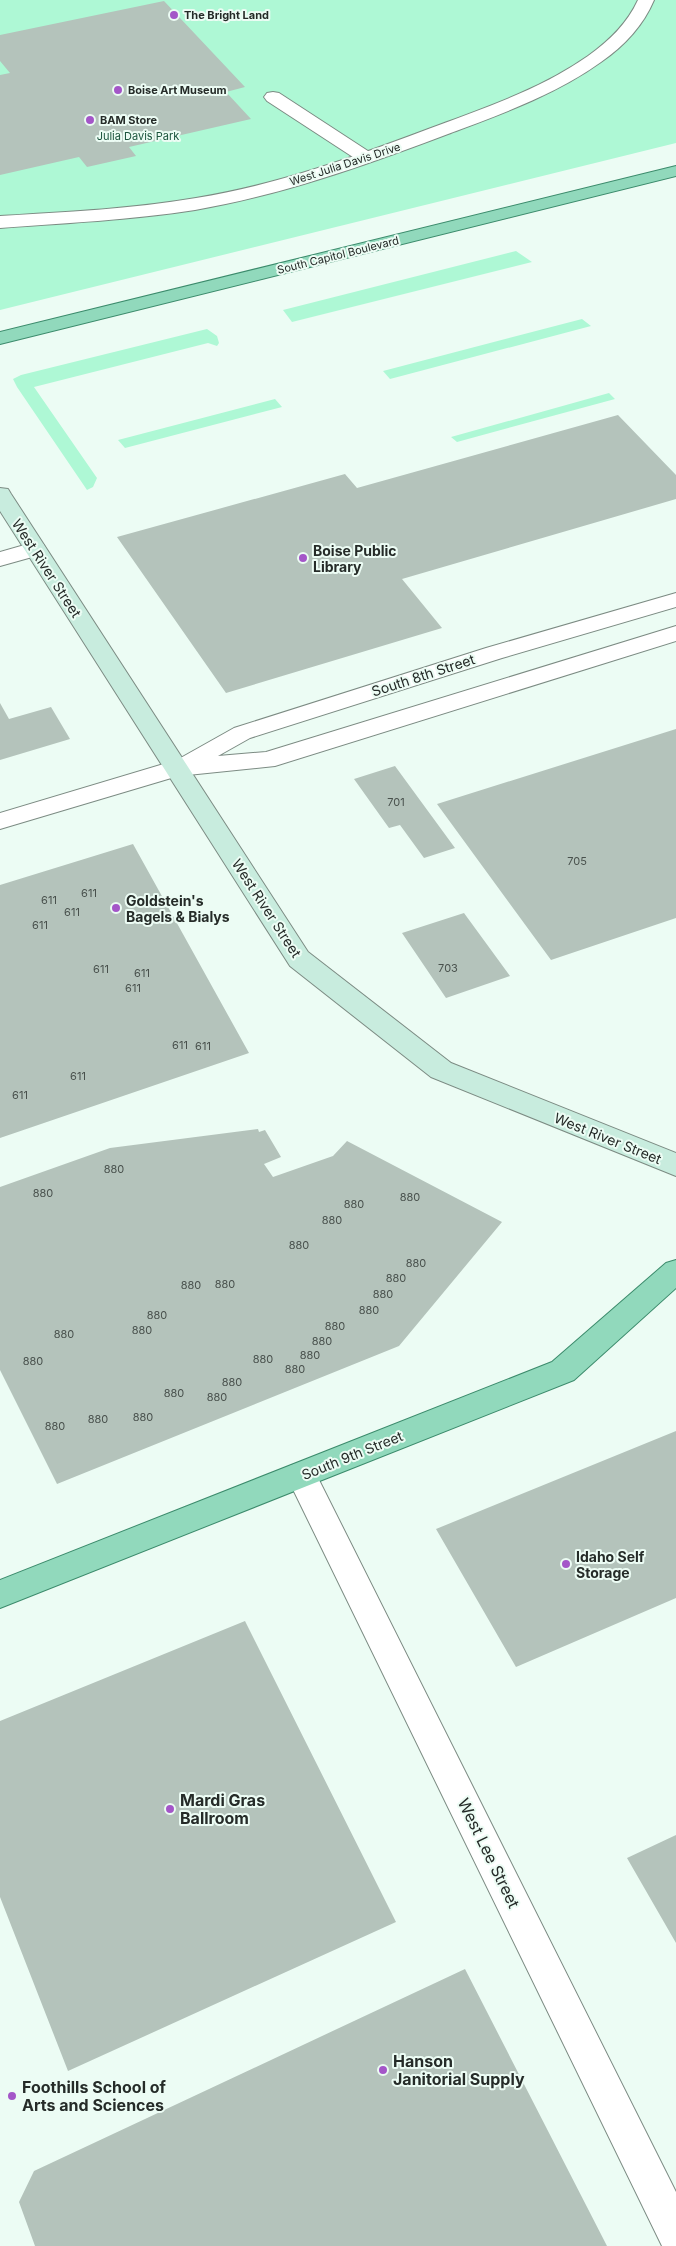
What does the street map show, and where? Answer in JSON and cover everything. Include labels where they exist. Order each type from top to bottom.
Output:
[{"type":"main road","name":"South Capitol Boulevard","points":[[0,338],[676,171]]},
{"type":"main road","name":"West River Street","points":[[0,494],[299,959],[441,1070],[676,1165]]},
{"type":"main road","name":"South 9th Street","points":[[0,1594],[563,1371],[676,1271]]},
{"type":"street","name":"West Julia Davis Drive","points":[[0,222],[155,210],[197,204],[265,190],[404,145],[505,106],[557,82],[595,59],[632,27],[646,0]]},
{"type":"street","points":[[273,97],[365,157]]},
{"type":"street","points":[[0,559],[35,549]]},
{"type":"street","name":"South 8th Street","points":[[177,768],[242,733],[494,653],[676,600]]},
{"type":"street","name":"South 8th Street","points":[[0,820],[177,768],[267,760],[676,633]]},
{"type":"street","name":"West Lee Street","points":[[301,1475],[676,2232]]},
{"type":"green space","name":"Julia Davis Park","points":[[0,0],[676,0],[676,143],[0,310]]},
{"type":"green space","points":[[516,251],[532,262],[292,322],[283,310]]},
{"type":"green space","points":[[582,319],[591,326],[390,379],[383,371]]},
{"type":"green space","points":[[207,329],[217,336],[219,343],[217,346],[208,343],[34,387],[97,478],[93,487],[87,490],[13,379],[21,375]]},
{"type":"green space","points":[[609,393],[615,399],[457,442],[451,437]]},
{"type":"green space","points":[[275,399],[282,407],[125,448],[118,440]]},
{"type":"building","name":"Boise Art Museum","points":[[164,1],[245,87],[226,92],[251,119],[129,147],[136,156],[87,167],[79,157],[0,175],[0,75],[10,73],[0,61],[0,35]]},
{"type":"building","name":"Boise Public Library","points":[[618,415],[676,475],[676,499],[402,579],[442,628],[226,693],[117,537],[345,474],[357,488]]},
{"type":"building","points":[[0,703],[9,719],[51,707],[70,739],[0,760]]},
{"type":"building","points":[[676,729],[676,918],[551,960],[437,804]]},
{"type":"building","points":[[395,766],[455,848],[424,858],[400,825],[389,828],[354,779]]},
{"type":"building","points":[[133,844],[249,1053],[0,1138],[0,885]]},
{"type":"building","points":[[464,913],[510,976],[446,998],[402,933]]},
{"type":"building","points":[[258,1129],[259,1132],[265,1130],[281,1157],[264,1164],[273,1177],[333,1156],[347,1141],[502,1222],[399,1346],[57,1484],[0,1370],[0,1187],[110,1148]]},
{"type":"building","name":"Idaho Self Storage","points":[[676,1431],[676,1598],[516,1667],[436,1529]]},
{"type":"building","name":"Mardi Gras Ballroom","points":[[245,1621],[396,1922],[68,2071],[0,1897],[0,1721]]},
{"type":"building","points":[[676,1835],[676,1943],[627,1858]]},
{"type":"building","name":"Hanson Janitorial Supply","points":[[465,1969],[607,2246],[35,2246],[19,2202],[34,2171]]},
{"type":"place","name":"The Bright Land","points":[[174,15]]},
{"type":"place","name":"Boise Art Museum","points":[[118,90]]},
{"type":"place","name":"BAM Store","points":[[90,120]]},
{"type":"place","name":"Boise Public Library","points":[[303,558]]},
{"type":"place","name":"Goldstein's Bagels & Bialys","points":[[116,908]]},
{"type":"place","name":"Idaho Self Storage","points":[[566,1564]]},
{"type":"place","name":"Mardi Gras Ballroom","points":[[170,1809]]},
{"type":"place","name":"Hanson Janitorial Supply","points":[[383,2070]]},
{"type":"place","name":"Foothills School of Arts and Sciences","points":[[12,2096]]}]
